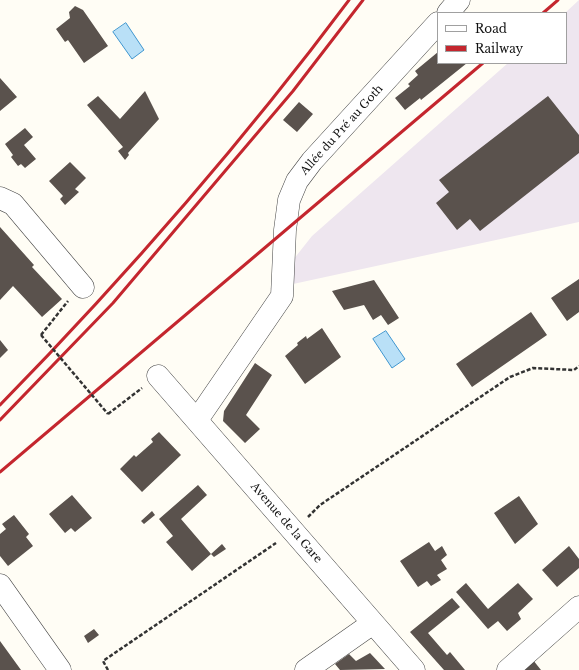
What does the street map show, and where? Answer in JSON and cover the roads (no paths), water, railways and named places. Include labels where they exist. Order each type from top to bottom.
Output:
[{"type":"street","points":[[449,12],[459,0]]},
{"type":"street","name":"Allée du Pré au Goth","points":[[197,420],[282,296],[285,230],[289,200],[296,181],[312,161],[437,24]]},
{"type":"street","points":[[0,198],[13,204],[77,292]]},
{"type":"street","name":"Avenue de la Gare","points":[[151,381],[197,420],[414,670]]},
{"type":"street","points":[[0,585],[60,670]]},
{"type":"street","points":[[508,670],[579,607]]},
{"type":"street","points":[[306,670],[373,623]]},
{"type":"water","points":[[126,23],[144,50],[132,59],[113,32]]},
{"type":"water","points":[[386,331],[405,359],[392,368],[373,339]]},
{"type":"railway","points":[[0,405],[92,308],[225,157],[267,106],[349,0]]},
{"type":"railway","points":[[0,420],[113,303],[293,91],[363,0]]},
{"type":"railway","points":[[544,12],[558,0]]},
{"type":"railway","points":[[0,472],[482,64]]}]
